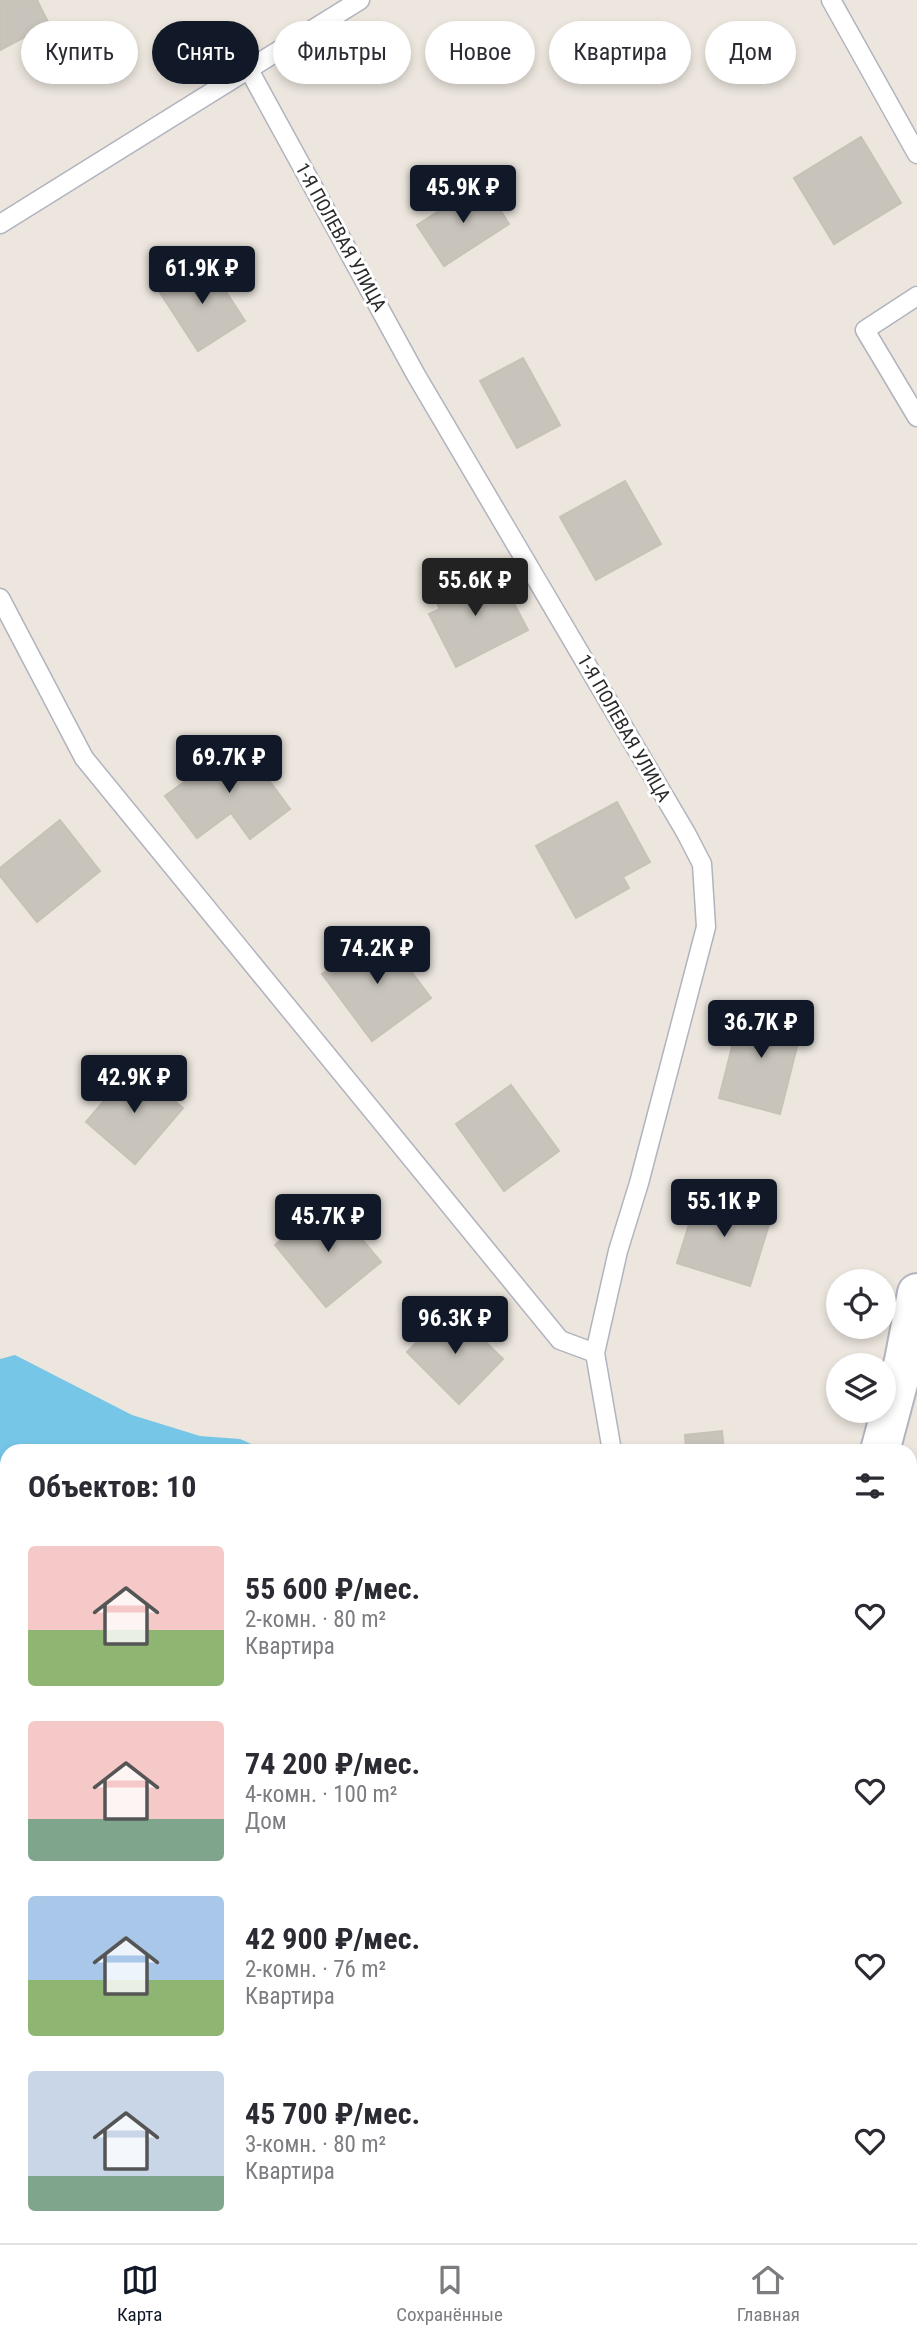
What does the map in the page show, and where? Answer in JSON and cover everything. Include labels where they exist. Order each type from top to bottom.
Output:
[{"type":"street","points":[[882,1444],[910,1363],[917,1293]]},
{"type":"lane","points":[[259,61],[360,0]]},
{"type":"lane","points":[[831,0],[917,154]]},
{"type":"lane","points":[[0,224],[223,84]]},
{"type":"lane","name":"1-Я ПОЛЕВАЯ УЛИЦА","points":[[257,84],[416,375],[702,864],[706,927],[639,1183],[618,1251],[595,1353],[611,1444]]},
{"type":"lane","points":[[917,296],[865,330],[917,417]]},
{"type":"lane","points":[[0,598],[85,758],[560,1340],[595,1353]]},
{"type":"water","points":[[15,1355],[132,1415],[200,1436],[240,1439],[251,1444],[0,1444],[0,1359]]},
{"type":"building","points":[[0,0],[37,0],[48,21],[21,21],[21,39],[0,50]]},
{"type":"building","points":[[861,137],[901,203],[834,244],[794,178]]},
{"type":"building","points":[[483,183],[509,224],[444,266],[417,225]]},
{"type":"building","points":[[206,261],[245,321],[198,351],[159,291]]},
{"type":"building","points":[[523,358],[560,425],[517,448],[480,381]]},
{"type":"building","points":[[625,481],[661,544],[596,580],[560,517]]},
{"type":"building","points":[[475,572],[483,588],[501,579],[528,630],[456,667],[429,614],[440,609],[432,593]]},
{"type":"building","points":[[240,741],[290,809],[250,839],[231,813],[197,838],[165,796]]},
{"type":"building","points":[[617,802],[650,862],[623,877],[629,888],[576,918],[536,846]]},
{"type":"building","points":[[60,820],[100,871],[37,922],[0,876],[0,868]]},
{"type":"building","points":[[381,931],[431,998],[372,1041],[322,974]]},
{"type":"building","points":[[742,1007],[803,1023],[780,1114],[719,1098]]},
{"type":"building","points":[[134,1066],[183,1108],[135,1164],[86,1122]]},
{"type":"building","points":[[511,1085],[559,1151],[504,1191],[456,1124]]},
{"type":"building","points":[[699,1192],[772,1215],[750,1286],[677,1263]]},
{"type":"building","points":[[329,1200],[381,1262],[326,1307],[275,1245]]},
{"type":"building","points":[[451,1308],[503,1359],[459,1404],[407,1352]]},
{"type":"building","points":[[722,1431],[723,1444],[686,1444],[685,1435]]}]
